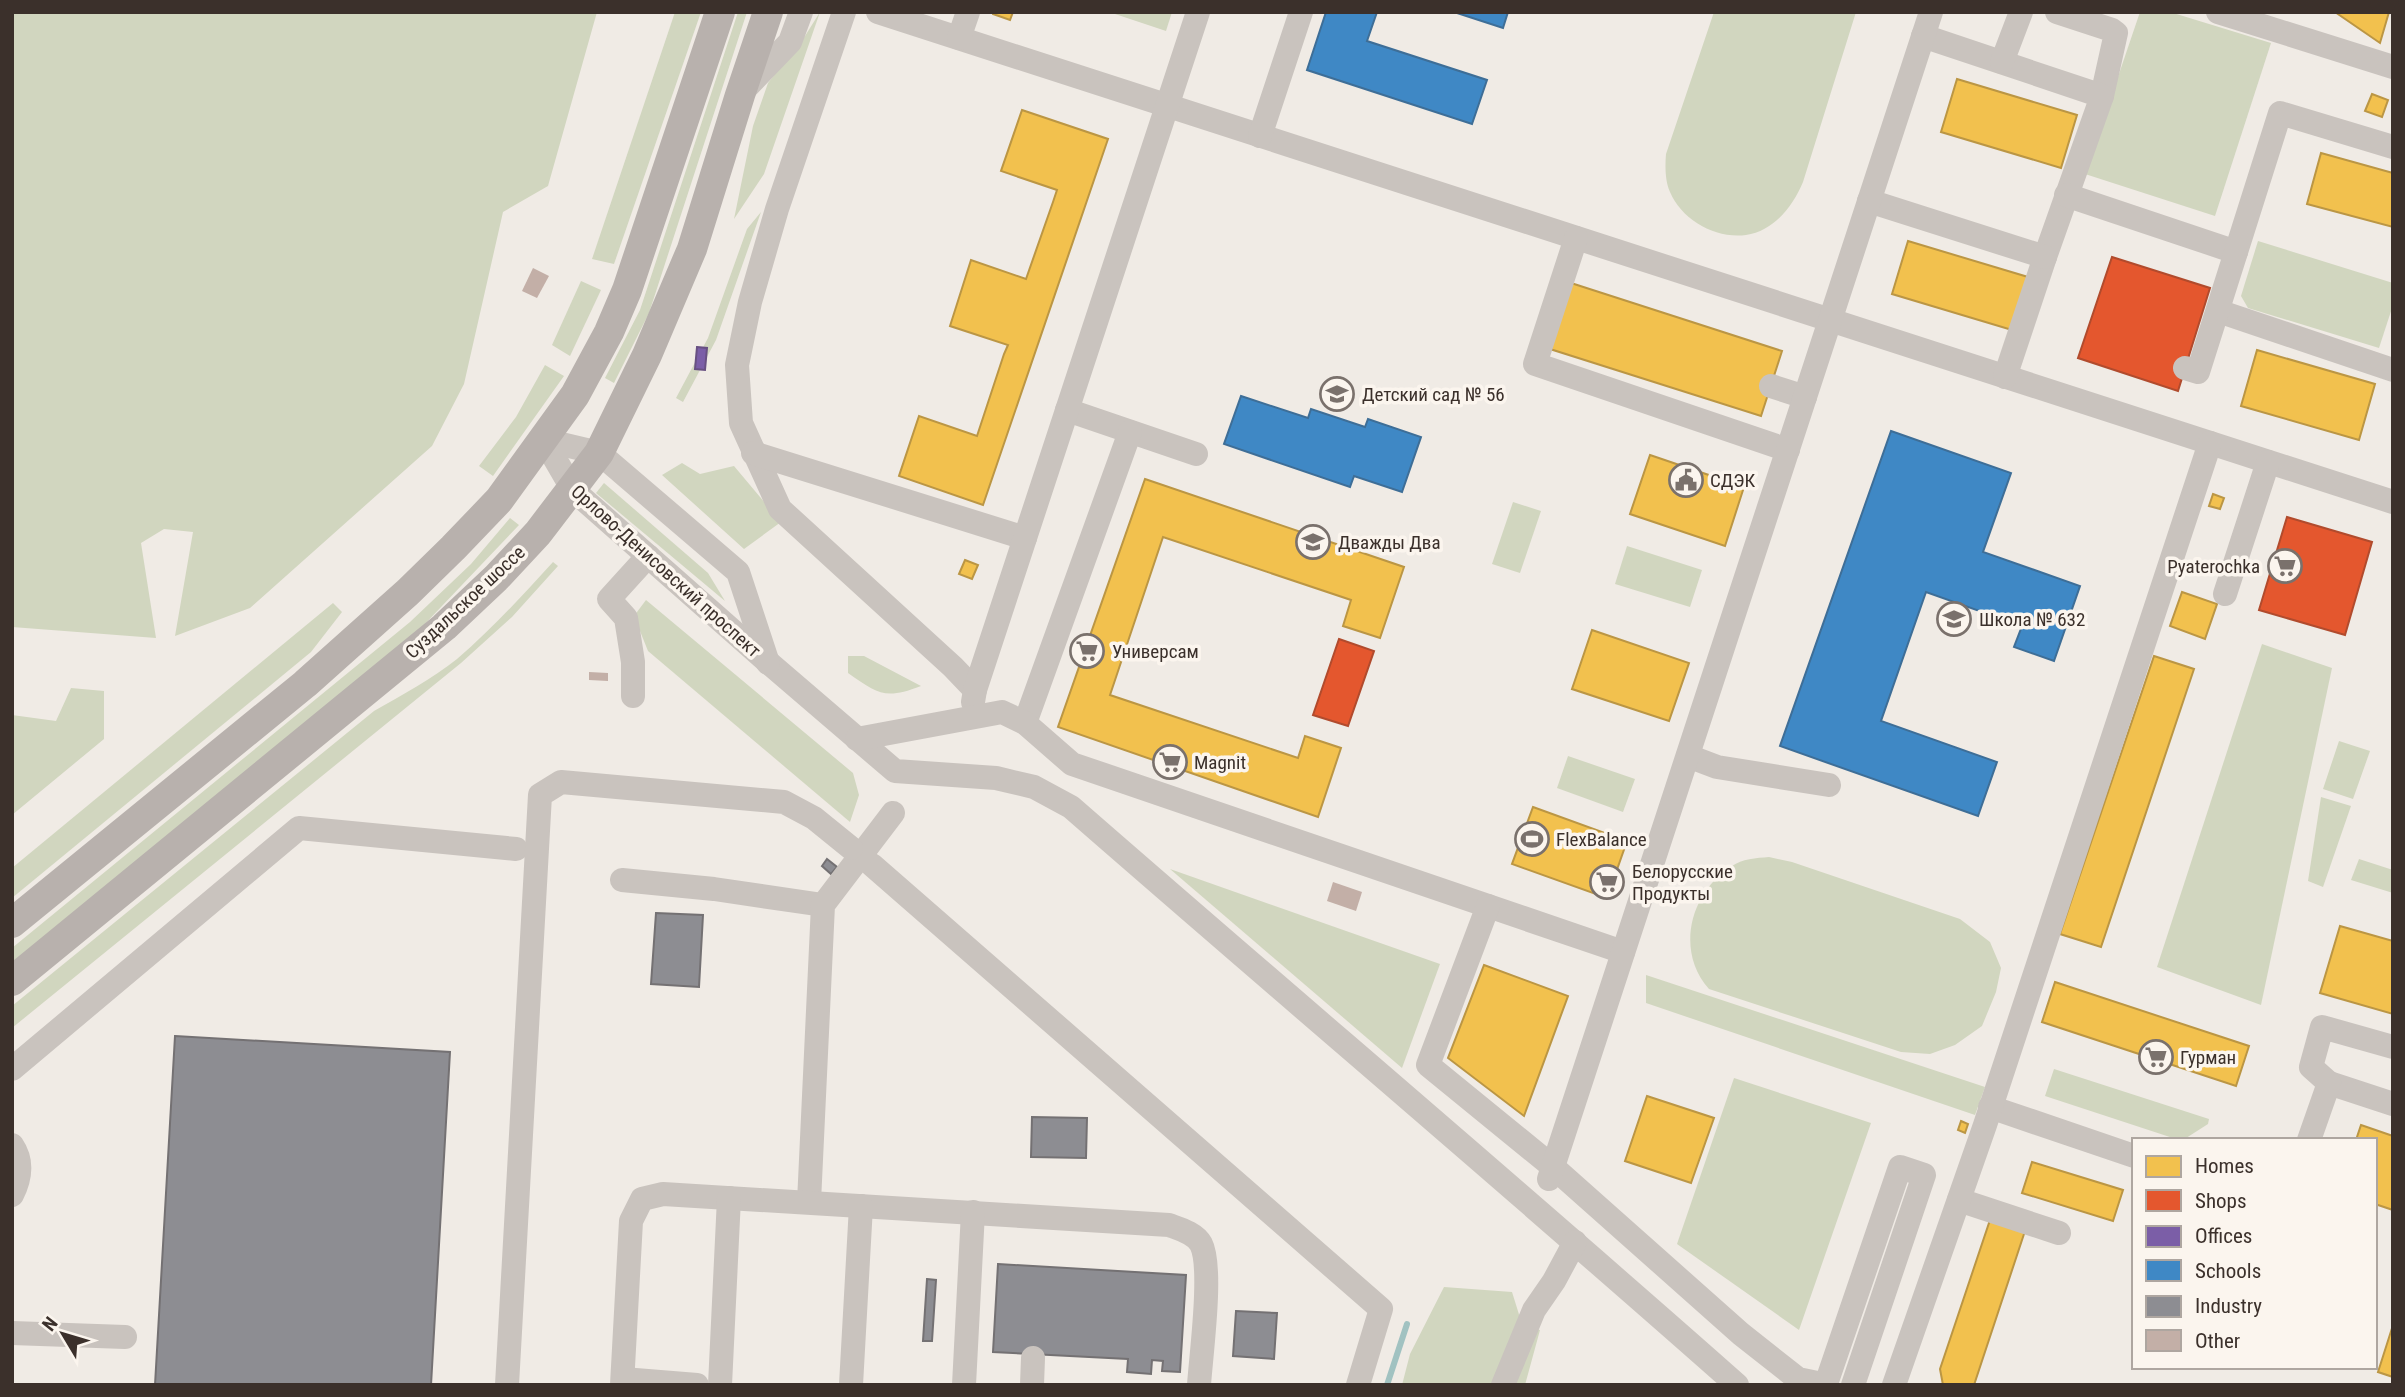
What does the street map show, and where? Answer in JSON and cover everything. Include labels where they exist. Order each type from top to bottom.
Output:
[{"type":"main road","points":[[12,923],[242,736],[399,601],[499,500],[544,440],[587,375],[628,290],[720,12]]},
{"type":"main road","name":"Суздальское шоссе","points":[[12,981],[444,627],[538,533],[573,489],[599,453],[647,355],[692,249],[768,12]]},
{"type":"street","points":[[740,95],[790,42],[801,12]]},
{"type":"street","points":[[844,12],[777,209],[745,327],[737,365],[741,423],[780,509],[975,690]]},
{"type":"street","points":[[878,12],[2393,502]]},
{"type":"street","points":[[959,38],[968,12]]},
{"type":"street","points":[[971,716],[975,690],[1198,12]]},
{"type":"street","points":[[1260,136],[1301,12]]},
{"type":"street","points":[[1551,1173],[1931,12]]},
{"type":"street","points":[[2002,62],[2021,12]]},
{"type":"street","points":[[2006,377],[2102,96],[2116,33],[2057,12]]},
{"type":"street","points":[[2218,12],[2393,67]]},
{"type":"street","points":[[1923,36],[2102,96]]},
{"type":"street","points":[[2185,368],[2198,372],[2280,113],[2393,147]]},
{"type":"street","points":[[2066,195],[2236,251]]},
{"type":"street","points":[[1869,201],[2045,257]]},
{"type":"street","points":[[1576,238],[1535,364],[1788,450]]},
{"type":"street","points":[[2217,311],[2393,370]]},
{"type":"street","points":[[1771,386],[1805,397]]},
{"type":"street","points":[[1067,410],[1196,454]]},
{"type":"street","points":[[1025,723],[1130,432]]},
{"type":"street","name":"Орлово-Денисовский проспект","points":[[544,440],[599,453],[738,572],[769,663]]},
{"type":"street","name":"Орлово-Денисовский проспект","points":[[544,440],[573,489],[895,771],[996,778],[1034,787],[1070,807],[1737,1385]]},
{"type":"street","points":[[1894,1385],[1959,1200],[2210,443]]},
{"type":"street","points":[[753,453],[1025,538]]},
{"type":"street","points":[[2225,594],[2268,462]]},
{"type":"street","points":[[632,696],[632,662],[626,618],[610,599],[648,556]]},
{"type":"street","points":[[857,739],[1002,712],[1025,723],[1072,764],[1623,952]]},
{"type":"street","points":[[1688,756],[1717,767],[1829,785]]},
{"type":"street","points":[[507,1385],[540,795],[561,782],[784,802],[814,818],[851,848]]},
{"type":"street","points":[[809,1202],[823,905],[892,813]]},
{"type":"street","points":[[12,1069],[299,828],[516,849]]},
{"type":"street","points":[[872,865],[1381,1308],[1358,1385]]},
{"type":"street","points":[[622,880],[714,889],[823,905]]},
{"type":"street","points":[[1488,906],[1470,979],[1428,1065],[1551,1173],[1798,1379],[1827,1385],[1900,1167],[1924,1175],[1853,1385]]},
{"type":"street","points":[[2393,1046],[2322,1027],[2311,1067],[2329,1083],[2393,1104]]},
{"type":"street","points":[[2310,1138],[2329,1083]]},
{"type":"street","points":[[1990,1107],[2132,1155]]},
{"type":"street","points":[[12,1145],[20,1166],[19,1182],[12,1195]]},
{"type":"street","points":[[698,1385],[622,1382],[631,1221],[642,1199],[663,1194],[1169,1225],[1189,1233],[1200,1242],[1207,1262],[1199,1385]]},
{"type":"street","points":[[720,1385],[729,1198]]},
{"type":"street","points":[[1959,1200],[2059,1233]]},
{"type":"street","points":[[851,1385],[861,1206]]},
{"type":"street","points":[[964,1385],[973,1212]]},
{"type":"street","points":[[1503,1385],[1534,1310],[1554,1282],[1575,1242]]},
{"type":"street","points":[[12,1333],[125,1337]]},
{"type":"street","points":[[1032,1385],[1033,1358]]},
{"type":"green space","points":[[12,12],[597,12],[548,186],[503,212],[464,384],[432,446],[250,608],[175,636],[193,532],[164,529],[141,543],[156,638],[12,627]]},
{"type":"green space","points":[[675,12],[701,12],[614,264],[592,259]]},
{"type":"green space","points":[[738,12],[747,12],[649,313],[614,383],[605,378],[640,310]]},
{"type":"green space","points":[[820,12],[764,174],[734,219],[753,126],[768,83]]},
{"type":"green space","points":[[1109,12],[1172,12],[1166,31]]},
{"type":"green space","points":[[1714,12],[1856,12],[1799,191],[1774,223],[1756,233],[1746,235],[1711,231],[1691,219],[1675,202],[1666,178],[1666,154]]},
{"type":"green space","points":[[2140,12],[2170,12],[2271,43],[2215,216],[2085,174]]},
{"type":"green space","points":[[761,212],[716,340],[683,402],[676,398],[708,338],[747,229]]},
{"type":"green space","points":[[2258,241],[2393,283],[2393,305],[2379,348],[2248,308],[2241,296]]},
{"type":"green space","points":[[581,281],[601,290],[570,356],[552,345]]},
{"type":"green space","points":[[545,365],[564,376],[493,476],[479,466],[516,417]]},
{"type":"green space","points":[[682,463],[700,474],[734,466],[781,522],[744,549],[662,475]]},
{"type":"green space","points":[[604,483],[708,573],[725,601],[596,493]]},
{"type":"green space","points":[[1513,502],[1541,511],[1520,573],[1492,564]]},
{"type":"green space","points":[[510,518],[519,525],[422,627],[12,963],[12,948],[410,622],[471,564]]},
{"type":"green space","points":[[1627,546],[1702,570],[1690,607],[1615,584]]},
{"type":"green space","points":[[553,562],[558,566],[512,617],[461,663],[12,1028],[12,1006],[374,711],[457,659],[495,624]]},
{"type":"green space","points":[[646,600],[853,773],[859,795],[850,822],[648,651],[634,616]]},
{"type":"green space","points":[[333,603],[342,612],[311,652],[12,898],[12,868]]},
{"type":"green space","points":[[2262,644],[2332,668],[2261,1005],[2157,967]]},
{"type":"green space","points":[[848,656],[864,656],[921,686],[899,693],[882,693],[848,673]]},
{"type":"green space","points":[[71,688],[104,691],[104,739],[12,815],[12,715],[56,721]]},
{"type":"green space","points":[[2339,741],[2370,751],[2353,799],[2323,789]]},
{"type":"green space","points":[[1568,756],[1635,779],[1623,812],[1557,788]]},
{"type":"green space","points":[[2321,797],[2351,806],[2323,887],[2308,881]]},
{"type":"green space","points":[[1769,857],[1792,862],[1960,919],[1990,942],[2001,968],[1996,992],[1982,1026],[1955,1045],[1930,1054],[1901,1052],[1709,989],[1692,957],[1690,940],[1697,906],[1718,877],[1732,866],[1745,860]]},
{"type":"green space","points":[[2359,859],[2393,870],[2393,893],[2351,880]]},
{"type":"green space","points":[[1170,869],[1440,964],[1402,1068]]},
{"type":"green space","points":[[1646,975],[1985,1087],[1975,1115],[1646,1003]]},
{"type":"green space","points":[[2054,1069],[2209,1119],[2208,1124],[2186,1138],[2173,1138],[2045,1096]]},
{"type":"green space","points":[[1734,1078],[1871,1123],[1799,1330],[1677,1244]]},
{"type":"green space","points":[[1444,1287],[1512,1292],[1522,1324],[1540,1330],[1525,1385],[1402,1385],[1410,1354]]},
{"type":"building: Homes","points":[[993,12],[1013,12],[1010,20]]},
{"type":"building: Homes","points":[[2335,12],[2389,12],[2380,43]]},
{"type":"building: Homes","points":[[1957,79],[2077,115],[2061,168],[1941,132]]},
{"type":"building: Homes","points":[[2372,94],[2388,100],[2382,117],[2365,111]]},
{"type":"building: Homes","points":[[1022,110],[1108,139],[983,505],[899,476],[919,416],[977,436],[1008,345],[950,326],[971,260],[1026,279],[1057,190],[1001,171]]},
{"type":"building: Homes","points":[[2321,153],[2393,173],[2393,227],[2307,204]]},
{"type":"building: Homes","points":[[1908,241],[2028,277],[2012,330],[1892,294]]},
{"type":"building: Homes","points":[[1571,283],[1782,351],[1761,416],[1550,349]]},
{"type":"building: Homes","points":[[2257,350],[2375,384],[2359,440],[2241,406]]},
{"type":"building: Homes","points":[[1650,455],[1744,487],[1725,546],[1630,514]]},
{"type":"building: Homes","points":[[1145,479],[1404,567],[1380,638],[1343,626],[1351,600],[1163,537],[1110,695],[1298,758],[1305,736],[1341,748],[1318,817],[1058,727]]},
{"type":"building: Homes","points":[[2213,494],[2224,498],[2220,509],[2209,506]]},
{"type":"building: Homes","points":[[965,560],[978,565],[972,579],[959,574]]},
{"type":"building: Homes","points":[[2182,592],[2217,604],[2205,639],[2170,626]]},
{"type":"building: Homes","points":[[1592,630],[1689,663],[1669,721],[1572,689]]},
{"type":"building: Homes","points":[[2154,656],[2194,669],[2101,947],[2060,934]]},
{"type":"building: Homes","points":[[1533,807],[1627,841],[1607,898],[1512,864]]},
{"type":"building: Homes","points":[[2340,926],[2393,941],[2393,1014],[2320,993]]},
{"type":"building: Homes","points":[[1484,965],[1568,996],[1524,1116],[1448,1058]]},
{"type":"building: Homes","points":[[2055,982],[2249,1046],[2236,1086],[2042,1022]]},
{"type":"building: Homes","points":[[1647,1096],[1714,1118],[1691,1183],[1625,1161]]},
{"type":"building: Homes","points":[[1961,1121],[1968,1124],[1965,1133],[1958,1130]]},
{"type":"building: Homes","points":[[2361,1125],[2393,1136],[2393,1210],[2377,1205],[2377,1138],[2357,1138]]},
{"type":"building: Homes","points":[[2032,1162],[2123,1190],[2113,1221],[2022,1193]]},
{"type":"building: Homes","points":[[1990,1220],[2025,1231],[1974,1385],[1943,1385],[1940,1369]]},
{"type":"building: Homes","points":[[2393,1325],[2393,1377],[2378,1372]]},
{"type":"building: Shops","points":[[2112,257],[2210,288],[2178,391],[2078,358]]},
{"type":"building: Shops","points":[[2287,517],[2372,542],[2345,635],[2259,610]]},
{"type":"building: Shops","points":[[1339,639],[1374,651],[1348,726],[1313,715]]},
{"type":"building: Offices","points":[[697,347],[707,348],[705,370],[695,369]]},
{"type":"building: Schools","points":[[1326,12],[1377,12],[1367,41],[1487,80],[1472,124],[1307,70]]},
{"type":"building: Schools","points":[[1454,12],[1508,12],[1503,28]]},
{"type":"building: Schools","points":[[1241,396],[1308,418],[1311,409],[1365,427],[1368,419],[1421,437],[1402,492],[1354,476],[1350,487],[1224,444]]},
{"type":"building: Schools","points":[[1891,431],[2011,473],[1983,552],[2080,586],[2054,661],[2014,647],[2022,626],[1926,592],[1881,721],[1997,762],[1978,816],[1780,746]]},
{"type":"building: Industry","points":[[827,859],[837,867],[831,874],[822,866]]},
{"type":"building: Industry","points":[[656,913],[703,915],[699,987],[651,984]]},
{"type":"building: Industry","points":[[175,1036],[450,1052],[431,1385],[155,1385]]},
{"type":"building: Industry","points":[[1032,1117],[1087,1118],[1086,1158],[1031,1157]]},
{"type":"building: Industry","points":[[998,1264],[1186,1275],[1180,1372],[1162,1371],[1163,1361],[1152,1360],[1151,1374],[1127,1372],[1128,1359],[993,1352]]},
{"type":"building: Industry","points":[[927,1279],[936,1280],[932,1341],[923,1341]]},
{"type":"building: Industry","points":[[1236,1311],[1277,1313],[1274,1359],[1233,1356]]},
{"type":"building: Other","points":[[533,268],[549,276],[537,298],[522,291]]},
{"type":"building: Other","points":[[589,672],[608,673],[608,681],[589,680]]},
{"type":"building: Other","points":[[1333,882],[1362,892],[1356,911],[1327,901]]},
{"type":"waterway","points":[[1387,1385],[1407,1324]]},
{"type":"place","name":"Детский сад № 56","points":[[1337,394]]},
{"type":"place","name":"СДЭК","points":[[1686,480]]},
{"type":"place","name":"Дважды Два","points":[[1313,542]]},
{"type":"place","name":"Pyaterochka","points":[[2285,566]]},
{"type":"place","name":"Школа № 632","points":[[1954,619]]},
{"type":"place","name":"Универсам","points":[[1087,651]]},
{"type":"place","name":"Magnit","points":[[1170,762]]},
{"type":"place","name":"FlexBalance","points":[[1532,839]]},
{"type":"place","name":"Белорусские Продукты","points":[[1607,882]]},
{"type":"place","name":"Гурман","points":[[2156,1057]]}]
